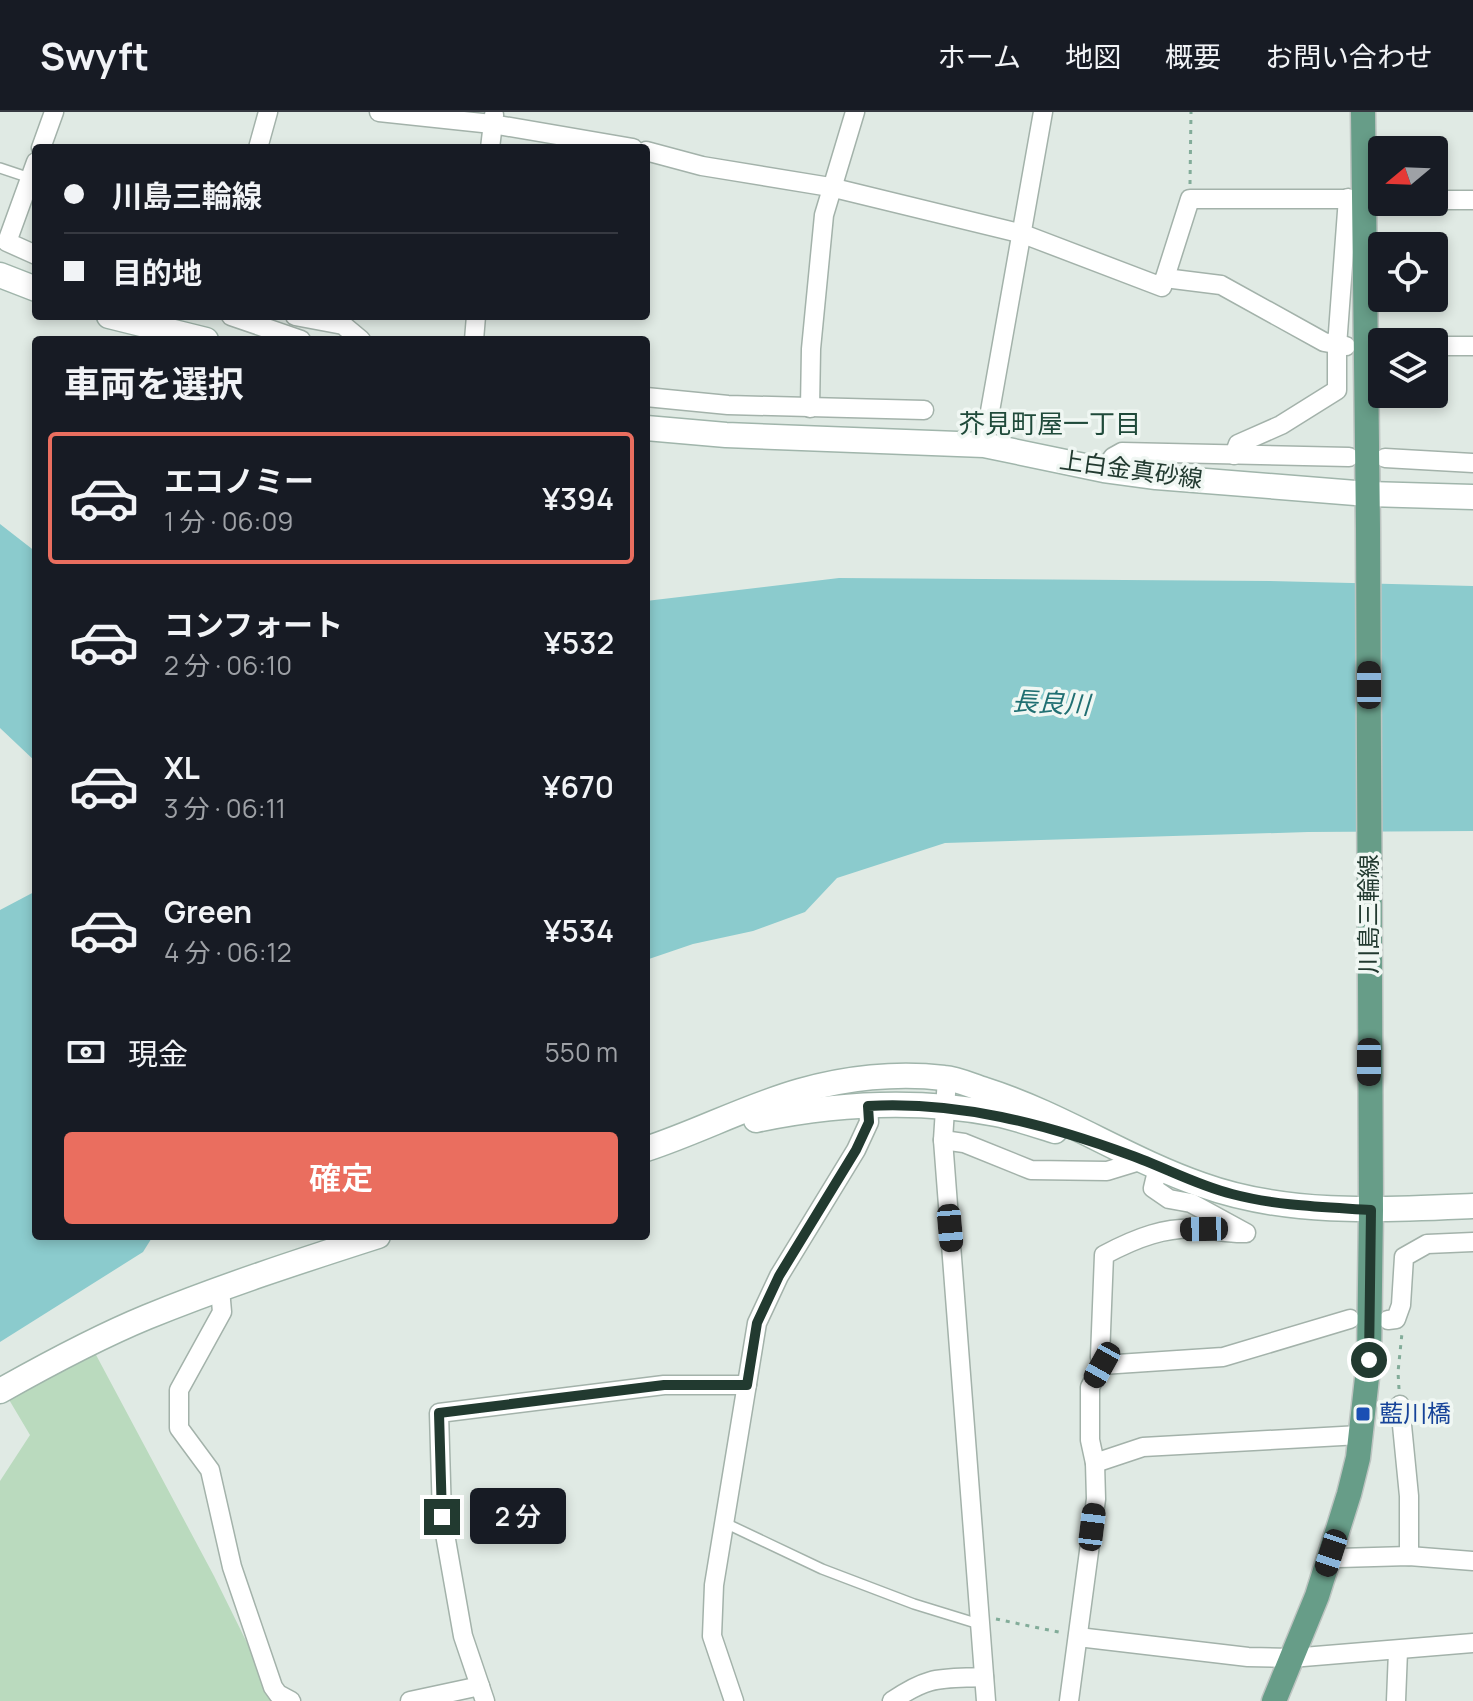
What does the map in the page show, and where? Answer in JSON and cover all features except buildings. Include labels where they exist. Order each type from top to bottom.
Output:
[{"type":"main road","name":"川島三輪線","points":[[1274,1701],[1331,1553],[1349,1494],[1369,1360],[1368,494],[1363,112]]},
{"type":"street","points":[[42,144],[54,112]]},
{"type":"street","points":[[259,144],[268,112]]},
{"type":"street","points":[[379,112],[493,118],[614,144]]},
{"type":"street","points":[[810,408],[815,292],[824,215],[855,112]]},
{"type":"street","points":[[984,445],[1043,112]]},
{"type":"street","points":[[490,144],[493,118]]},
{"type":"street","points":[[650,152],[702,166],[830,187],[1023,234],[1162,287],[1190,199],[1364,199],[1337,390],[1281,425],[1238,444],[1234,455]]},
{"type":"street","points":[[32,173],[7,242],[32,253]]},
{"type":"street","points":[[1448,200],[1473,200]]},
{"type":"street","points":[[0,275],[32,287]]},
{"type":"street","points":[[1165,278],[1221,285],[1324,342],[1341,346]]},
{"type":"street","points":[[125,320],[190,336]]},
{"type":"street","points":[[243,320],[289,336]]},
{"type":"street","points":[[316,320],[343,325],[356,336]]},
{"type":"street","points":[[1448,346],[1473,346]]},
{"type":"street","points":[[650,397],[728,405],[924,410]]},
{"type":"street","name":"上白金真砂線","points":[[650,428],[726,435],[984,445],[1104,470],[1170,478],[1368,494],[1473,497]]},
{"type":"street","points":[[1104,470],[1113,457],[1122,452],[1349,457]]},
{"type":"street","points":[[1385,458],[1473,463]]},
{"type":"street","points":[[652,1147],[799,1091],[870,1077],[947,1078],[1022,1102],[1143,1160],[1201,1185],[1234,1195],[1278,1203],[1371,1210],[1473,1206]]},
{"type":"street","points":[[947,1078],[943,1140],[986,1701]]},
{"type":"street","points":[[734,1701],[712,1636],[714,1585],[757,1323],[779,1276],[856,1150],[869,1122],[868,1106]]},
{"type":"street","points":[[652,1147],[808,1109],[868,1106],[943,1108],[996,1114],[1143,1160]]},
{"type":"street","points":[[943,1140],[964,1143],[1031,1170],[1107,1171],[1143,1160]]},
{"type":"street","points":[[1069,1701],[1096,1499],[1095,1463],[1090,1440],[1090,1387],[1102,1365],[1104,1255],[1165,1229],[1246,1233],[1191,1203],[1169,1199],[1153,1188],[1143,1160]]},
{"type":"street","points":[[0,1391],[56,1360],[145,1318],[366,1240]]},
{"type":"street","points":[[1392,1320],[1401,1305],[1404,1257],[1427,1244],[1473,1242]]},
{"type":"street","points":[[220,1289],[222,1312],[179,1390],[179,1428],[210,1470],[232,1567],[273,1687],[278,1694],[291,1701]]},
{"type":"street","points":[[1102,1365],[1223,1357],[1350,1319]]},
{"type":"street","points":[[410,1701],[483,1694],[463,1636],[442,1517],[439,1413],[664,1385],[747,1385]]},
{"type":"street","points":[[1400,1405],[1409,1496],[1409,1556]]},
{"type":"street","points":[[1095,1463],[1143,1447],[1360,1435]]},
{"type":"street","points":[[1331,1553],[1339,1558],[1409,1556],[1473,1561]]},
{"type":"street","points":[[1078,1637],[1248,1657],[1291,1658],[1473,1643]]},
{"type":"street","points":[[1396,1701],[1398,1651]]},
{"type":"street","points":[[892,1701],[912,1687],[932,1679],[984,1677]]},
{"type":"lane","points":[[0,168],[32,170]]},
{"type":"lane","points":[[725,1523],[822,1569],[914,1604],[979,1620]]},
{"type":"path","points":[[1190,199],[1191,112]]},
{"type":"path","points":[[1392,1320],[1403,1327],[1398,1372],[1400,1405]]},
{"type":"path","points":[[979,1620],[1078,1637]]},
{"type":"green space","points":[[95,1353],[254,1657],[282,1701],[0,1701],[0,1481],[30,1435],[8,1398]]},
{"type":"water","points":[[0,524],[32,549],[32,758],[0,728]]},
{"type":"water","name":"長良川","points":[[839,578],[1270,581],[1473,586],[1473,831],[1308,832],[945,843],[837,878],[805,912],[753,931],[693,944],[650,959],[650,601]]},
{"type":"water","points":[[32,893],[32,1240],[150,1240],[143,1252],[0,1342],[0,910]]},
{"type":"place","name":"藍川橋","points":[[1363,1414]]},
{"type":"district","name":"芥見町屋一丁目","points":[[1050,424]]},
{"type":"route","points":[[442,1517],[439,1413],[664,1385],[747,1385],[757,1323],[779,1276],[856,1150],[869,1122],[868,1106],[943,1108],[996,1114],[1130,1155],[1201,1185],[1234,1195],[1278,1203],[1371,1210],[1369,1360]]}]
